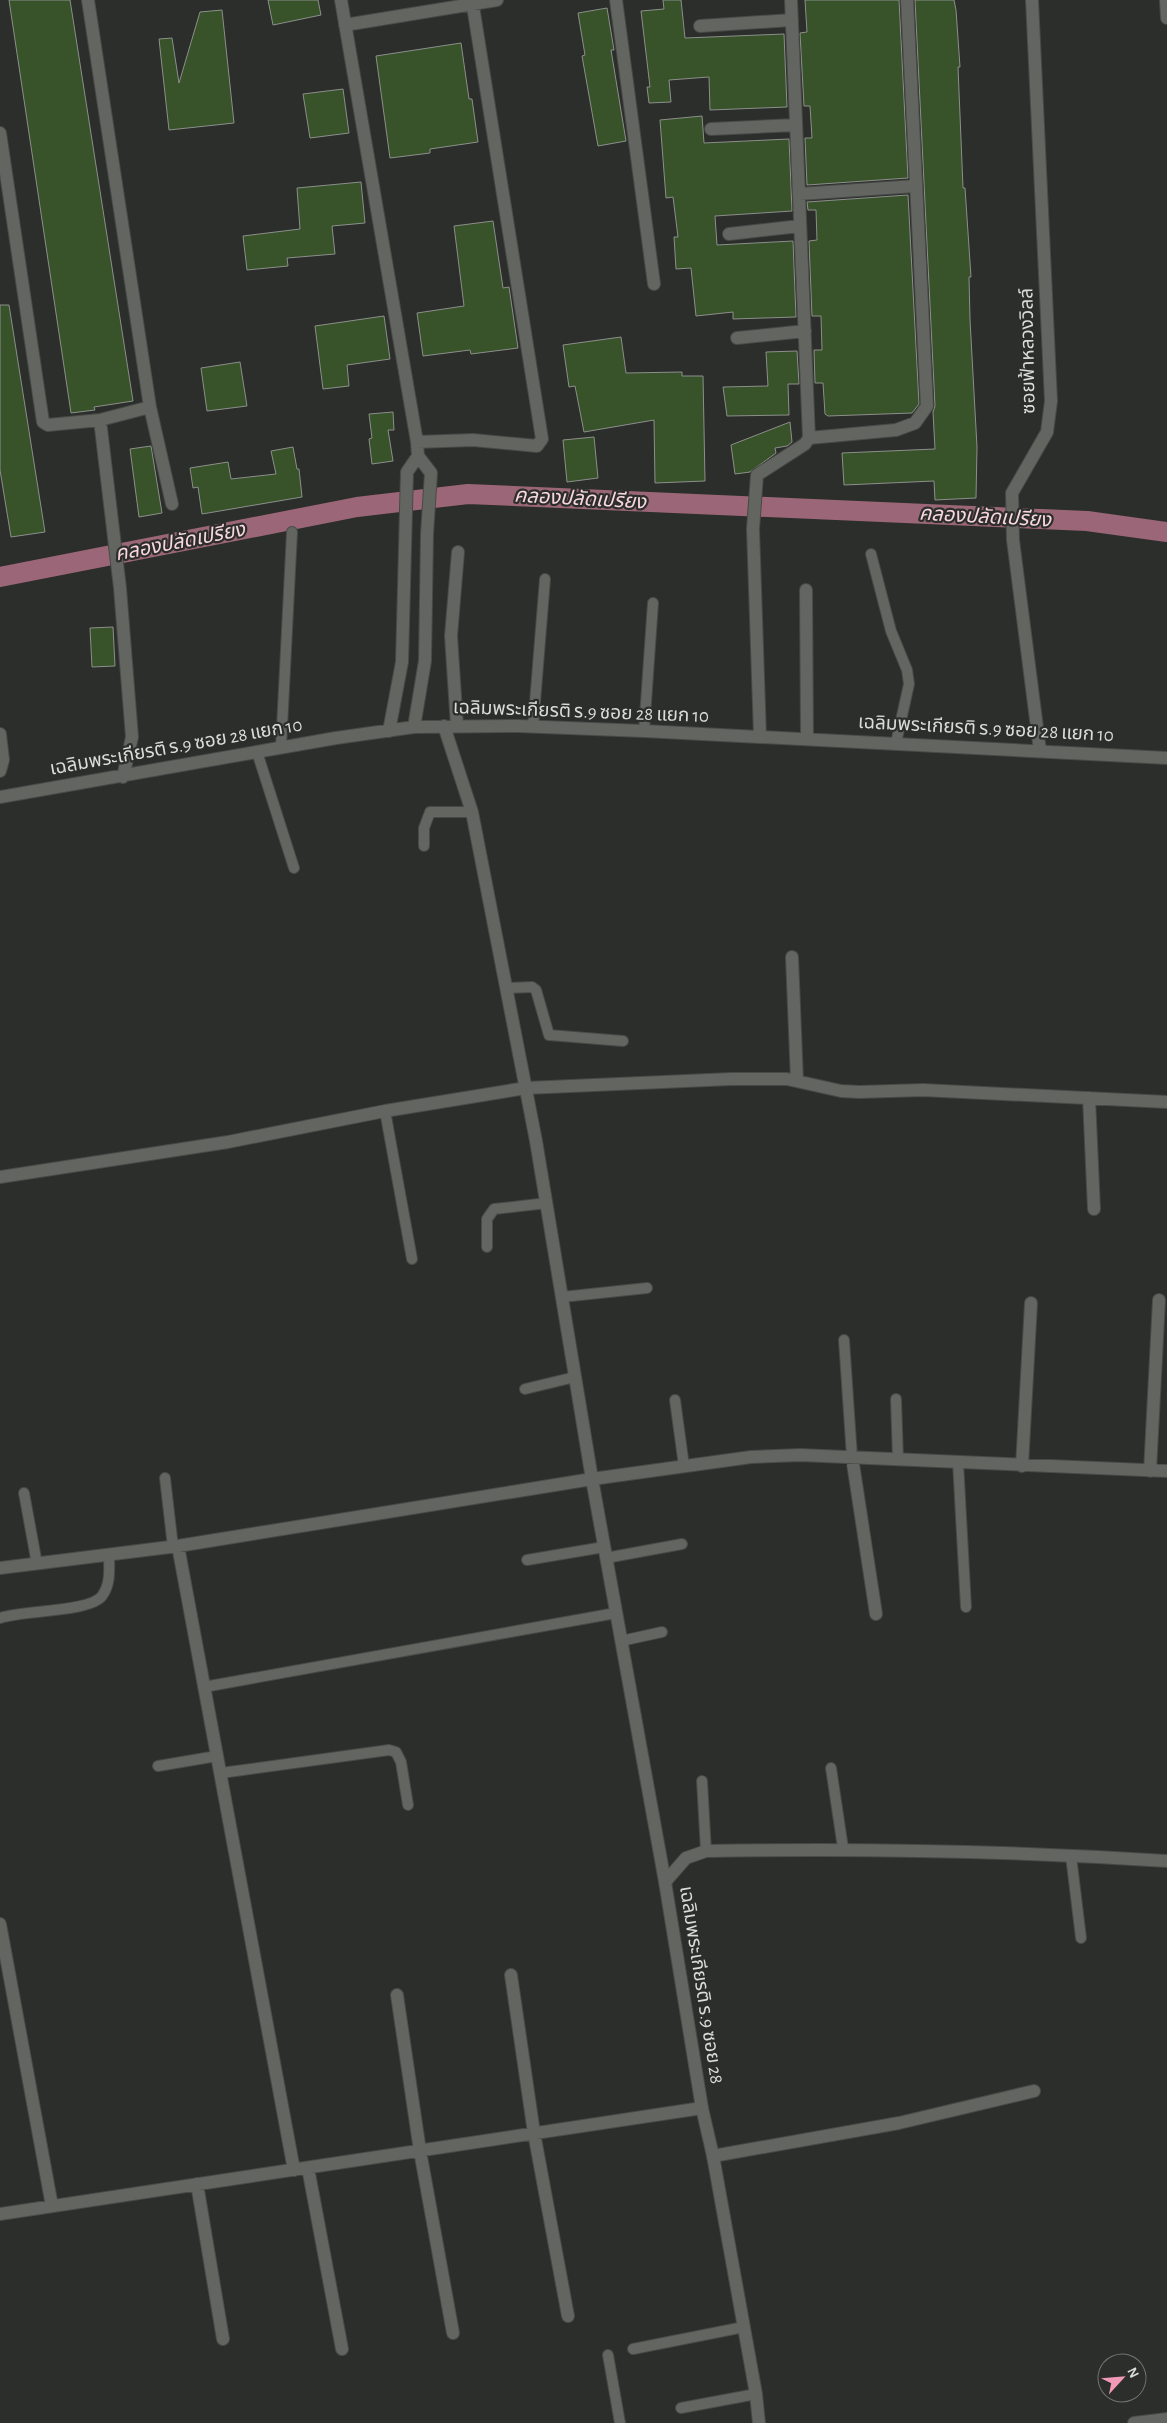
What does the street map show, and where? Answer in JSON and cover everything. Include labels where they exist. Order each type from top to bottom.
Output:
[{"type":"street","points":[[88,0],[150,407],[172,504]]},
{"type":"street","points":[[341,0],[418,456],[431,474],[427,534],[425,661],[414,727]]},
{"type":"street","points":[[345,25],[472,2],[497,0]]},
{"type":"street","points":[[616,0],[654,284]]},
{"type":"street","points":[[760,736],[753,529],[757,475],[805,444],[809,438],[791,0]]},
{"type":"street","points":[[809,438],[896,430],[915,423],[927,406],[907,0]]},
{"type":"street","name":"ซอยฟ้าหลวงวิลล์","points":[[1032,0],[1050,401],[1046,432],[1012,493],[1013,540],[1040,751]]},
{"type":"street","points":[[1166,0],[1167,18]]},
{"type":"street","points":[[417,442],[474,440],[537,446],[542,439],[472,2]]},
{"type":"street","points":[[700,26],[792,20]]},
{"type":"street","points":[[711,129],[796,125]]},
{"type":"street","points":[[0,133],[43,422],[48,425],[100,420],[150,407]]},
{"type":"street","points":[[799,194],[916,186]]},
{"type":"street","points":[[729,234],[800,226]]},
{"type":"street","points":[[737,338],[805,332]]},
{"type":"street","points":[[100,420],[120,588],[132,737],[123,777]]},
{"type":"street","points":[[389,731],[402,662],[407,472],[418,456]]},
{"type":"street","points":[[458,552],[451,636],[450,726],[472,812],[526,1088],[547,1203],[592,1480],[665,1882]]},
{"type":"street","points":[[404,591],[426,589]]},
{"type":"street","points":[[806,590],[807,738]]},
{"type":"street","points":[[402,662],[425,661]]},
{"type":"street","name":"เฉลิมพระเกียรติ ร.9 ซอย 28 แยก 10","points":[[0,797],[123,777],[281,747],[414,727],[533,727],[644,731],[1167,758]]},
{"type":"street","points":[[0,734],[3,760],[0,771]]},
{"type":"street","points":[[792,957],[798,1081]]},
{"type":"street","points":[[0,1177],[228,1142],[385,1111],[526,1088],[732,1079],[798,1081],[841,1091],[859,1092],[923,1090],[1167,1102]]},
{"type":"street","points":[[1089,1098],[1094,1209]]},
{"type":"street","points":[[1150,1471],[1159,1300]]},
{"type":"street","points":[[1022,1466],[1031,1303]]},
{"type":"street","points":[[0,1568],[175,1547],[592,1480],[751,1457],[800,1455],[1167,1471]]},
{"type":"street","points":[[852,1457],[876,1614]]},
{"type":"street","points":[[175,1547],[204,1687],[294,2170]]},
{"type":"street","name":"เฉลิมพระเกียรติ ร.9 ซอย 28","points":[[759,2423],[756,2394],[744,2327],[713,2156],[702,2108],[665,1882],[686,1858],[706,1851],[843,1848],[1167,1860]]},
{"type":"street","points":[[0,1924],[52,2206]]},
{"type":"street","points":[[511,1975],[534,2133],[568,2316]]},
{"type":"street","points":[[397,1995],[420,2151],[453,2333]]},
{"type":"street","points":[[713,2156],[899,2123],[1034,2091]]},
{"type":"street","points":[[0,2214],[702,2108]]},
{"type":"street","points":[[308,2168],[342,2349]]},
{"type":"street","points":[[197,2184],[223,2339]]},
{"type":"street","points":[[1134,2423],[1167,2419]]},
{"type":"lane","points":[[281,747],[292,532]]},
{"type":"lane","points":[[871,554],[891,631],[907,670],[909,684],[896,743]]},
{"type":"lane","points":[[533,727],[544,579]]},
{"type":"lane","points":[[644,731],[653,603]]},
{"type":"lane","points":[[257,752],[294,868]]},
{"type":"lane","points":[[424,846],[424,828],[430,812],[472,812]]},
{"type":"lane","points":[[506,988],[532,987],[536,990],[548,1035],[623,1041]]},
{"type":"lane","points":[[385,1111],[412,1259]]},
{"type":"lane","points":[[487,1247],[487,1219],[494,1209],[547,1203]]},
{"type":"lane","points":[[562,1297],[647,1288]]},
{"type":"lane","points":[[844,1340],[852,1457]]},
{"type":"lane","points":[[525,1389],[575,1377]]},
{"type":"lane","points":[[896,1399],[898,1459]]},
{"type":"lane","points":[[676,1400],[684,1466]]},
{"type":"lane","points":[[958,1462],[966,1607]]},
{"type":"lane","points":[[164,1478],[175,1547]]},
{"type":"lane","points":[[24,1493],[37,1564]]},
{"type":"lane","points":[[527,1560],[682,1544]]},
{"type":"lane","points":[[0,1618],[47,1609],[85,1606],[93,1603],[101,1597],[107,1585],[109,1554]]},
{"type":"lane","points":[[204,1687],[616,1613]]},
{"type":"lane","points":[[621,1641],[662,1632]]},
{"type":"lane","points":[[220,1773],[390,1750],[396,1752],[400,1762],[408,1805]]},
{"type":"lane","points":[[158,1766],[217,1756]]},
{"type":"lane","points":[[831,1768],[843,1848]]},
{"type":"lane","points":[[702,1781],[706,1851]]},
{"type":"lane","points":[[1071,1856],[1081,1938]]},
{"type":"lane","points":[[633,2349],[744,2327]]},
{"type":"lane","points":[[608,2354],[620,2423]]},
{"type":"lane","points":[[681,2408],[756,2394]]},
{"type":"building","points":[[9,0],[70,0],[133,401],[94,407],[95,410],[71,413]]},
{"type":"building","points":[[268,0],[318,0],[321,15],[273,25]]},
{"type":"building","points":[[663,0],[681,0],[685,38],[784,34],[787,107],[710,110],[709,77],[669,80],[671,102],[649,103],[647,87],[650,87],[641,11],[664,9]]},
{"type":"building","points":[[805,0],[899,0],[908,178],[807,185],[805,138],[812,138],[810,106],[804,106],[800,33],[807,32]]},
{"type":"building","points":[[915,0],[954,0],[956,10],[960,67],[958,67],[963,188],[965,188],[971,277],[969,277],[970,320],[977,447],[976,498],[935,500],[934,481],[844,485],[842,453],[935,449],[933,412],[935,406]]},
{"type":"building","points":[[607,8],[614,50],[611,50],[626,141],[598,146],[582,56],[585,55],[578,13]]},
{"type":"building","points":[[222,10],[234,123],[169,130],[159,39],[172,38],[179,83],[200,12]]},
{"type":"building","points":[[461,43],[469,99],[472,99],[478,142],[430,149],[430,153],[390,158],[376,56]]},
{"type":"building","points":[[343,89],[349,133],[310,138],[303,94]]},
{"type":"building","points":[[702,116],[704,143],[789,139],[792,211],[715,216],[717,245],[793,241],[796,317],[733,319],[733,312],[696,316],[691,268],[676,269],[674,237],[678,237],[673,197],[666,198],[660,120]]},
{"type":"building","points":[[361,182],[365,223],[332,226],[335,254],[287,258],[288,266],[247,270],[243,236],[300,229],[297,188]]},
{"type":"building","points":[[908,195],[919,404],[912,413],[828,416],[825,414],[823,383],[815,383],[814,350],[822,350],[821,316],[812,316],[809,241],[817,240],[816,210],[808,210],[807,202]]},
{"type":"building","points":[[493,221],[503,288],[509,287],[518,348],[471,354],[470,350],[423,356],[417,313],[464,306],[454,226]]},
{"type":"building","points":[[0,305],[9,305],[45,532],[11,537],[0,470]]},
{"type":"building","points":[[384,316],[390,359],[347,365],[349,386],[323,389],[315,326]]},
{"type":"building","points":[[621,337],[626,373],[682,372],[682,376],[703,376],[705,481],[655,483],[654,420],[584,432],[575,386],[569,387],[563,345]]},
{"type":"building","points":[[797,351],[799,384],[788,384],[789,415],[727,416],[723,387],[768,386],[766,352]]},
{"type":"building","points":[[240,362],[247,406],[207,411],[201,368]]},
{"type":"building","points":[[393,412],[394,430],[388,430],[393,461],[372,464],[369,439],[372,438],[369,414]]},
{"type":"building","points":[[790,422],[792,442],[787,446],[775,448],[776,453],[750,472],[735,474],[731,445]]},
{"type":"building","points":[[594,437],[598,478],[567,482],[563,440]]},
{"type":"building","points":[[151,446],[162,513],[139,517],[130,449]]},
{"type":"building","points":[[293,447],[297,469],[299,469],[302,497],[202,514],[198,487],[193,488],[190,468],[228,462],[231,479],[276,474],[271,451]]},
{"type":"building","points":[[113,627],[115,666],[92,667],[90,628]]},
{"type":"waterway","name":"คลองปลัดเปรียง","points":[[0,577],[357,507],[468,494],[1087,521],[1167,532]]}]
